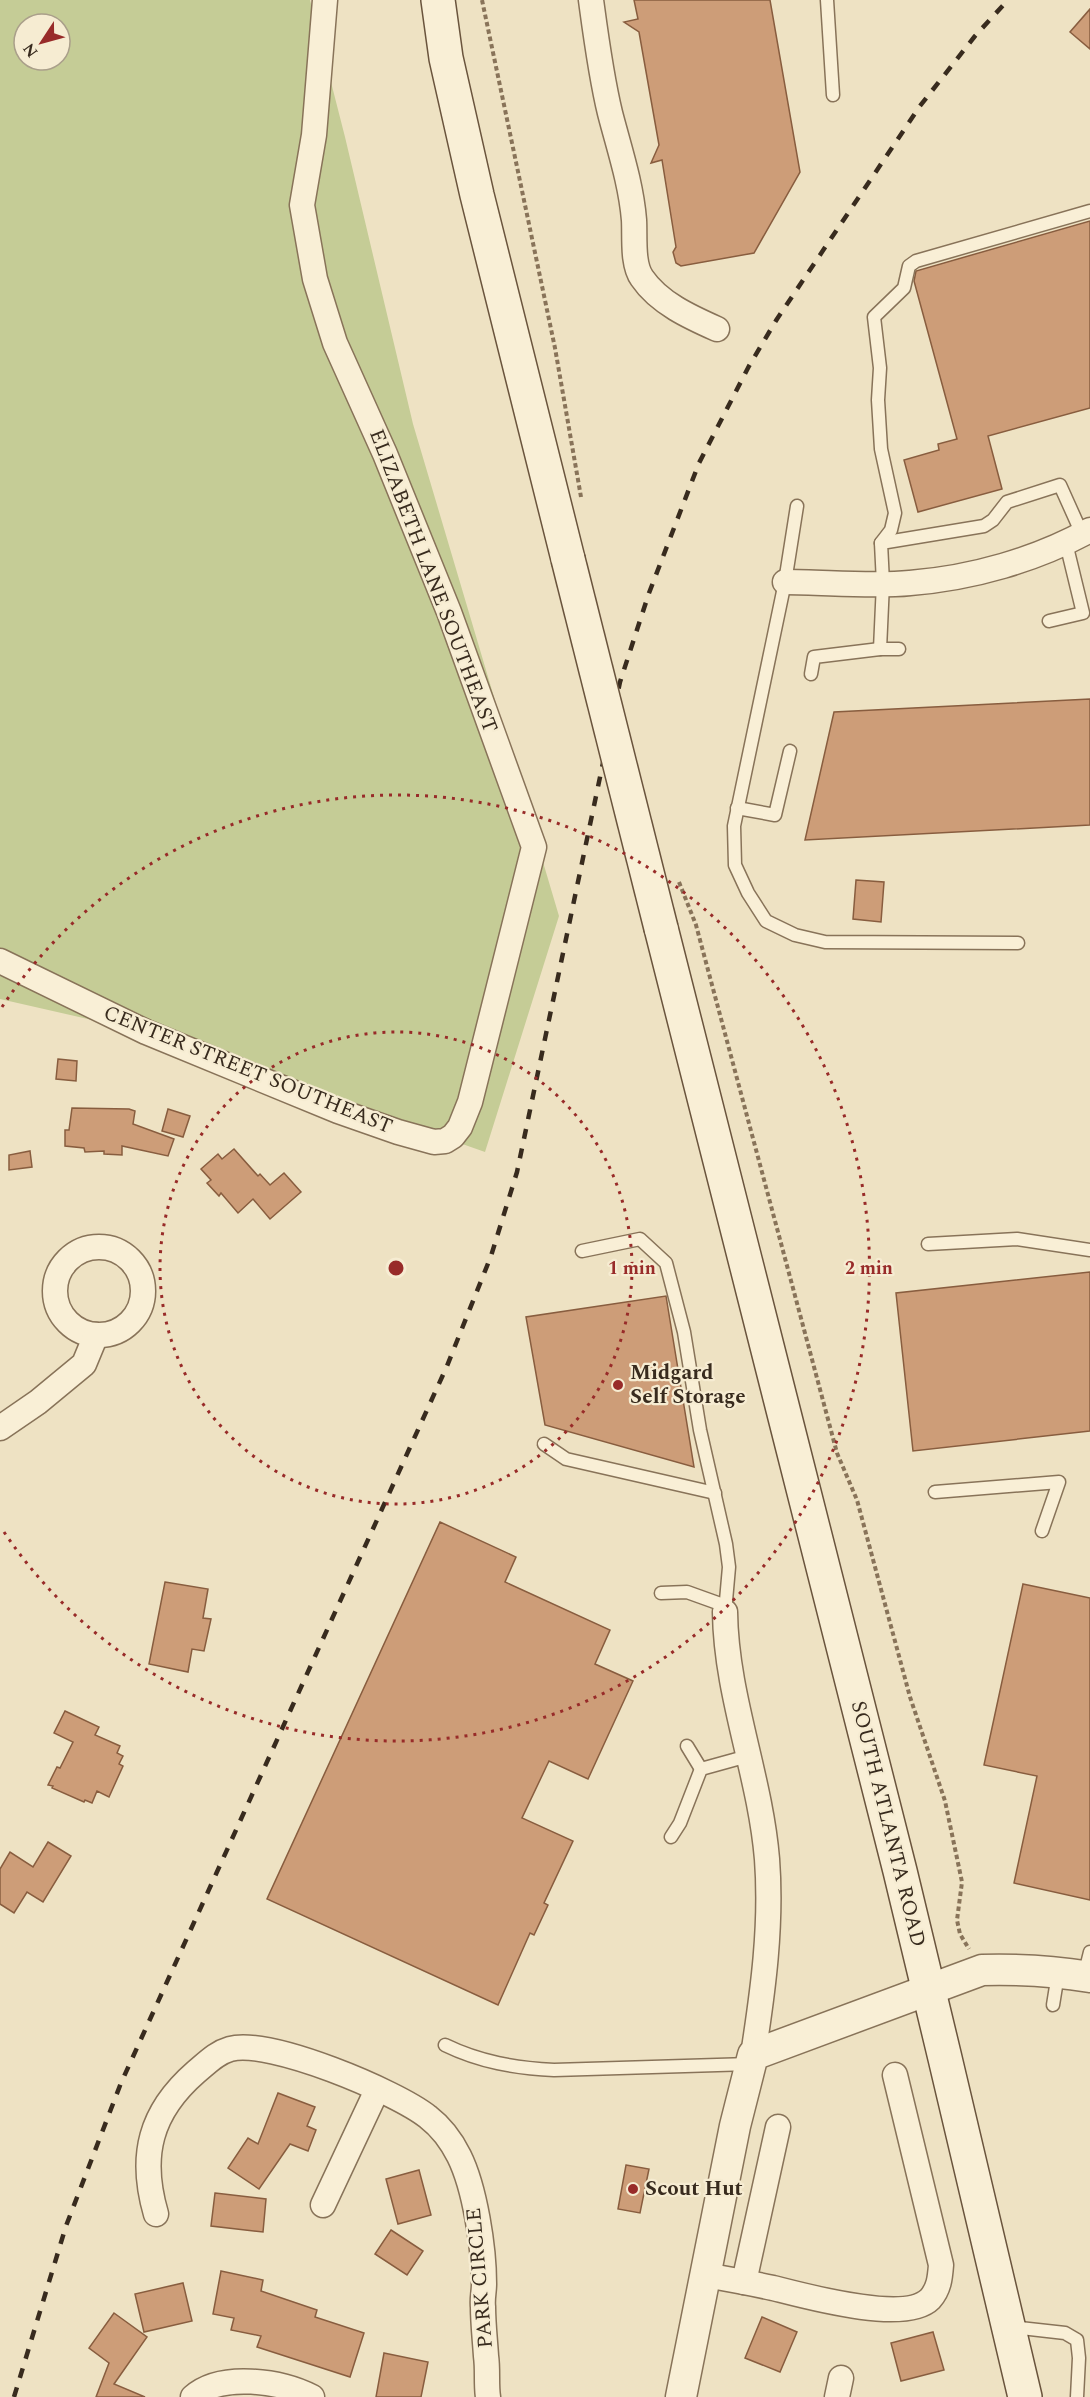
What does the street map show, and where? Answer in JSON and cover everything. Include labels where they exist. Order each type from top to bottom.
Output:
[{"type":"main road","name":"SOUTH ATLANTA ROAD","points":[[438,0],[446,58],[477,195],[742,1254],[827,1577],[1025,2397]]},
{"type":"street","name":"ELIZABETH LANE SOUTHEAST","points":[[325,0],[314,135],[302,205],[315,279],[335,343],[385,454],[449,612],[534,847],[470,1102],[460,1127],[453,1136],[445,1141],[434,1142]]},
{"type":"street","points":[[591,0],[610,110],[634,218],[635,254],[640,276],[657,295],[690,316],[717,329]]},
{"type":"street","points":[[785,582],[910,584],[994,569],[1080,536]]},
{"type":"street","name":"CENTER STREET SOUTHEAST","points":[[0,961],[146,1032],[338,1111],[434,1142]]},
{"type":"street","points":[[0,1428],[38,1402],[84,1364],[96,1335]]},
{"type":"street","points":[[681,2397],[735,2126],[752,2060],[765,1970],[767,1859],[759,1808],[730,1674],[726,1641],[726,1609]]},
{"type":"street","points":[[752,2060],[982,1970],[1081,1969]]},
{"type":"street","name":"PARK CIRCLE","points":[[156,2214],[147,2169],[158,2120],[167,2102],[182,2084],[214,2056],[231,2049],[254,2048],[312,2063],[346,2075],[429,2117],[446,2135],[459,2156],[470,2183],[476,2211],[484,2283],[483,2314],[488,2397]]},
{"type":"street","points":[[705,2275],[826,2302],[872,2308],[912,2307],[929,2300],[940,2283],[941,2265],[895,2075]]},
{"type":"street","points":[[323,2205],[377,2090]]},
{"type":"street","points":[[744,2282],[778,2127]]},
{"type":"street","points":[[193,2397],[202,2389],[218,2383],[240,2381],[303,2392],[312,2397]]},
{"type":"lane","points":[[827,0],[833,95]]},
{"type":"lane","points":[[880,649],[883,583],[881,543],[891,530],[895,513],[881,448],[878,400],[880,368],[874,317],[904,288],[909,266],[916,261],[1090,211]]},
{"type":"lane","points":[[881,543],[984,525],[993,520],[1007,502],[1060,485],[1080,536],[1083,613],[1049,621]]},
{"type":"lane","points":[[797,506],[785,582],[734,826],[735,865],[748,892],[766,921],[795,935],[825,942],[1018,943]]},
{"type":"lane","points":[[811,674],[814,657],[899,649]]},
{"type":"lane","points":[[737,808],[775,815],[790,751]]},
{"type":"lane","points":[[582,1251],[640,1239],[666,1263],[684,1332],[700,1430],[729,1567],[726,1609],[687,1592],[661,1593]]},
{"type":"lane","points":[[928,1244],[1017,1239],[1090,1250]]},
{"type":"lane","points":[[544,1444],[566,1459],[715,1493]]},
{"type":"lane","points":[[935,1492],[1059,1482],[1042,1531]]},
{"type":"lane","points":[[687,1746],[701,1769]]},
{"type":"lane","points":[[701,1769],[748,1756]]},
{"type":"lane","points":[[671,1837],[680,1823],[701,1769]]},
{"type":"lane","points":[[1053,2005],[1081,1969]]},
{"type":"lane","points":[[445,2045],[466,2055],[521,2068],[554,2070],[752,2060]]},
{"type":"lane","points":[[1008,2327],[1065,2333],[1077,2340],[1079,2358],[1077,2397]]},
{"type":"path","points":[[482,0],[555,348],[582,501]]},
{"type":"path","points":[[679,882],[696,925],[837,1453],[857,1500],[910,1697],[945,1801],[962,1882],[957,1920],[960,1934],[982,1970]]},
{"type":"green space","points":[[0,0],[310,0],[413,424],[559,916],[485,1152],[145,1032],[0,999]]},
{"type":"building","points":[[634,0],[770,0],[800,172],[754,253],[681,266],[676,263],[673,252],[676,247],[662,160],[651,163],[659,145],[639,32],[624,22],[638,19]]},
{"type":"building","points":[[1090,9],[1090,49],[1070,32]]},
{"type":"building","points":[[1090,221],[1090,408],[988,436],[1002,489],[918,512],[904,460],[939,450],[938,444],[957,439],[914,281],[916,271]]},
{"type":"building","points":[[1090,699],[1090,825],[805,840],[834,712]]},
{"type":"building","points":[[856,880],[884,882],[881,922],[853,919]]},
{"type":"building","points":[[58,1059],[77,1061],[76,1081],[56,1079]]},
{"type":"building","points":[[72,1108],[135,1111],[133,1124],[174,1139],[168,1156],[122,1146],[122,1155],[104,1154],[104,1151],[85,1152],[84,1148],[65,1146],[65,1130],[69,1130]]},
{"type":"building","points":[[168,1109],[190,1116],[183,1137],[162,1131]]},
{"type":"building","points":[[234,1149],[258,1176],[260,1174],[270,1185],[284,1173],[301,1192],[270,1219],[253,1199],[238,1213],[221,1193],[219,1196],[207,1183],[211,1180],[201,1169],[218,1154],[222,1159]]},
{"type":"building","points":[[30,1151],[32,1167],[9,1170],[9,1155]]},
{"type":"building","points":[[1090,1272],[1090,1431],[913,1451],[896,1293]]},
{"type":"building","points":[[666,1296],[694,1467],[545,1425],[526,1317]]},
{"type":"building","points":[[440,1522],[516,1557],[505,1582],[610,1630],[595,1664],[633,1681],[588,1779],[549,1761],[522,1818],[573,1841],[544,1903],[548,1905],[534,1935],[530,1933],[498,2005],[267,1899]]},
{"type":"building","points":[[165,1582],[208,1589],[203,1618],[211,1619],[204,1651],[192,1649],[188,1672],[149,1664]]},
{"type":"building","points":[[1023,1584],[1090,1598],[1090,1900],[1014,1883],[1037,1776],[984,1765]]},
{"type":"building","points":[[65,1711],[99,1727],[95,1735],[120,1746],[117,1753],[123,1756],[119,1764],[123,1766],[109,1797],[97,1791],[92,1803],[85,1800],[84,1802],[48,1785],[57,1767],[60,1768],[73,1742],[54,1733]]},
{"type":"building","points":[[48,1842],[71,1856],[43,1902],[27,1892],[14,1913],[0,1904],[0,1869],[10,1852],[33,1867]]},
{"type":"building","points":[[278,2093],[315,2107],[307,2126],[316,2130],[308,2151],[290,2144],[259,2189],[228,2168],[248,2138],[258,2144]]},
{"type":"building","name":"Scout Hut","points":[[626,2165],[649,2169],[640,2213],[618,2209]]},
{"type":"building","points":[[419,2170],[431,2215],[398,2224],[386,2179]]},
{"type":"building","points":[[215,2193],[266,2199],[263,2232],[211,2226]]},
{"type":"building","points":[[391,2230],[423,2251],[407,2275],[375,2254]]},
{"type":"building","points":[[221,2271],[263,2280],[261,2291],[317,2310],[315,2317],[364,2333],[350,2377],[257,2347],[261,2336],[231,2330],[234,2318],[213,2314]]},
{"type":"building","points":[[183,2283],[192,2321],[144,2332],[135,2294]]},
{"type":"building","points":[[114,2313],[147,2337],[114,2384],[145,2397],[96,2397],[109,2363],[89,2348]]},
{"type":"building","points":[[762,2317],[797,2332],[780,2372],[745,2358]]},
{"type":"building","points":[[933,2332],[944,2370],[901,2381],[891,2343]]},
{"type":"building","points":[[384,2353],[428,2362],[421,2397],[376,2397]]},
{"type":"railway","points":[[14,2397],[66,2226],[121,2083],[447,1366],[491,1256],[517,1172],[620,682],[649,593],[699,463],[749,366],[777,319],[920,106],[975,36],[1008,0]]},
{"type":"place","name":"Midgard Self Storage","points":[[618,1385]]},
{"type":"place","name":"Scout Hut","points":[[633,2189]]}]
